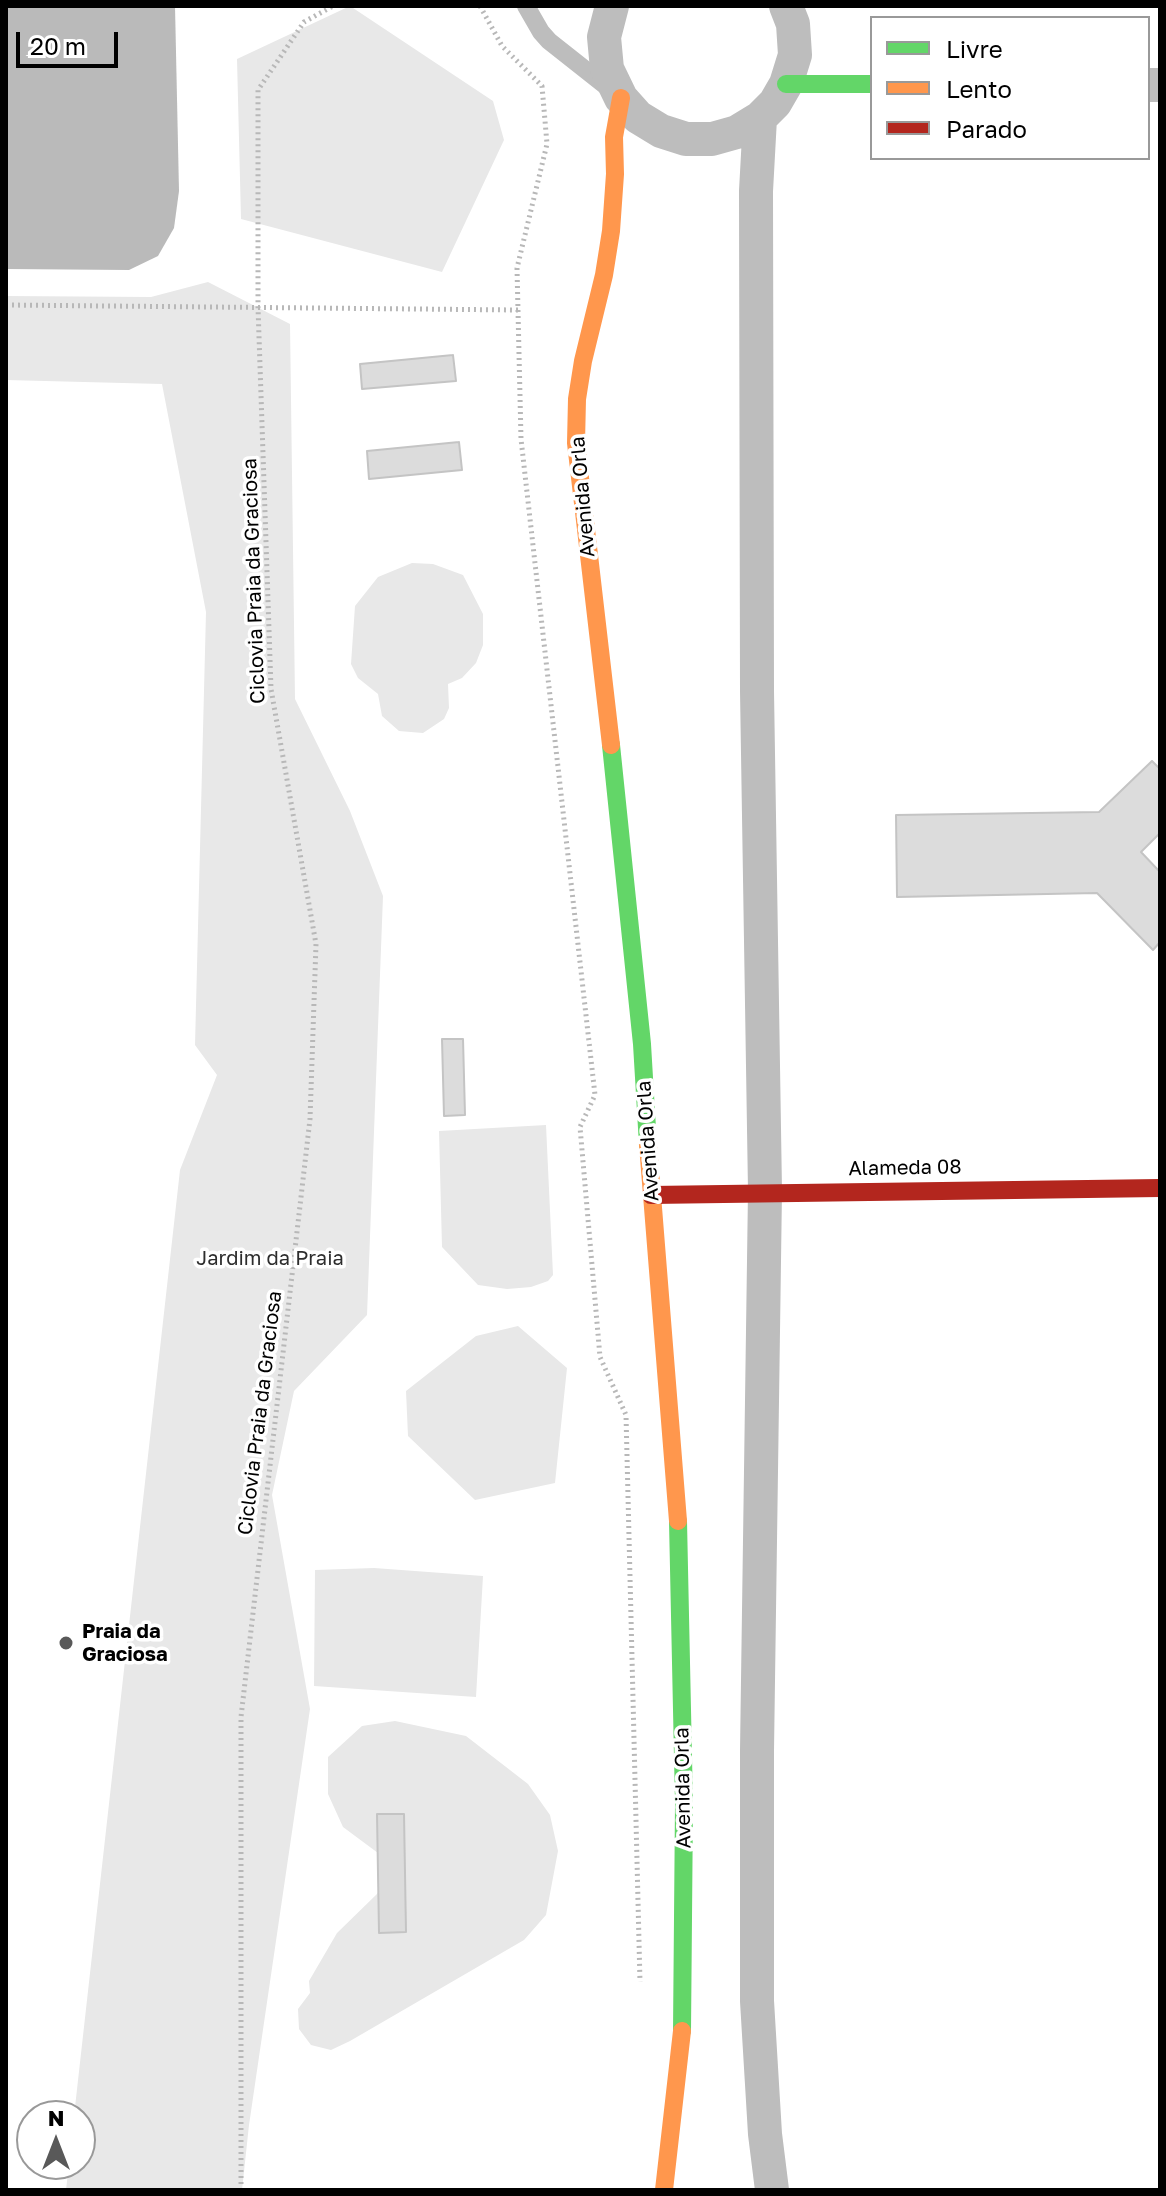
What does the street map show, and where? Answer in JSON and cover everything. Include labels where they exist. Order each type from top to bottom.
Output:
[{"type":"street","points":[[612,6],[604,37],[607,69],[621,98],[638,117],[661,131],[686,139],[712,139],[737,132],[760,118],[775,103],[786,84],[795,55],[793,24],[786,6]]},
{"type":"street","points":[[786,84],[870,84]]},
{"type":"street","name":"Avenida Orla","points":[[621,98],[614,137],[611,231],[604,275],[583,361],[577,399],[576,443],[642,1044],[651,1195],[678,1519],[684,1788],[682,2047],[664,2190]]},
{"type":"street","points":[[760,118],[756,191],[757,691],[765,1191],[757,1750],[757,2001],[765,2134],[772,2190]]},
{"type":"street","name":"Alameda 08","points":[[651,1195],[765,1191],[1160,1188]]},
{"type":"lane","points":[[526,6],[549,41],[621,98]]},
{"type":"path","name":"Ciclovia Praia da Graciosa","points":[[241,2190],[241,1717],[310,1119],[316,944],[271,689],[258,307],[258,90],[304,22],[333,6]]},
{"type":"path","points":[[480,6],[502,46],[542,86],[547,144],[517,268],[521,439],[595,1095],[580,1127],[600,1357],[626,1415],[633,1785],[641,1991]]},
{"type":"path","points":[[6,305],[518,310]]},
{"type":"green space","points":[[350,6],[493,101],[504,140],[442,272],[241,219],[237,59]]},
{"type":"green space","name":"Jardim da Praia","points":[[208,282],[290,324],[295,699],[350,811],[383,896],[367,1315],[294,1391],[272,1495],[310,1709],[242,2190],[66,2190],[67,2180],[96,2180],[96,2100],[76,2100],[180,1170],[217,1075],[195,1045],[206,612],[162,384],[6,380],[6,296],[151,297]]},
{"type":"green space","points":[[412,563],[433,564],[463,575],[483,614],[483,645],[476,663],[462,678],[448,684],[449,708],[444,719],[423,733],[399,731],[382,716],[378,694],[358,678],[351,664],[355,606],[378,577]]},
{"type":"green space","points":[[546,1125],[553,1275],[548,1281],[531,1287],[507,1289],[478,1285],[442,1247],[439,1131]]},
{"type":"green space","points":[[518,1326],[567,1368],[555,1483],[475,1500],[408,1436],[406,1391],[476,1336]]},
{"type":"green space","points":[[374,1568],[483,1576],[476,1697],[314,1686],[315,1570]]},
{"type":"green space","points":[[395,1721],[466,1736],[528,1784],[550,1815],[558,1851],[546,1915],[524,1940],[331,2050],[311,2045],[299,2029],[298,2009],[310,1993],[309,1981],[337,1933],[378,1893],[379,1933],[405,1932],[378,1853],[343,1827],[328,1794],[328,1757],[362,1726]]},
{"type":"shaded area","points":[[6,6],[175,6],[179,191],[174,228],[158,256],[129,270],[6,269]]},
{"type":"building","points":[[453,355],[456,381],[362,389],[360,364]]},
{"type":"building","points":[[459,442],[462,470],[369,479],[367,451]]},
{"type":"building","points":[[1152,761],[1160,769],[1160,833],[1141,852],[1160,872],[1160,942],[1153,950],[1097,893],[897,897],[896,815],[1099,812]]},
{"type":"building","points":[[442,1039],[463,1039],[465,1115],[444,1116]]},
{"type":"building","points":[[377,1814],[404,1814],[406,1932],[379,1933]]},
{"type":"traffic: fast","points":[[786,84],[870,84]]},
{"type":"traffic: fast","points":[[611,745],[642,1044],[648,1145]]},
{"type":"traffic: fast","points":[[678,1521],[684,1804],[682,2031]]},
{"type":"traffic: slow","points":[[611,745],[576,443],[577,399],[583,361],[604,275],[611,231],[614,137],[621,98]]},
{"type":"traffic: slow","points":[[648,1145],[678,1521]]},
{"type":"traffic: slow","points":[[664,2190],[682,2031]]},
{"type":"traffic: jam","points":[[651,1195],[1160,1188]]},
{"type":"place","name":"Praia da Graciosa","points":[[66,1643]]}]
